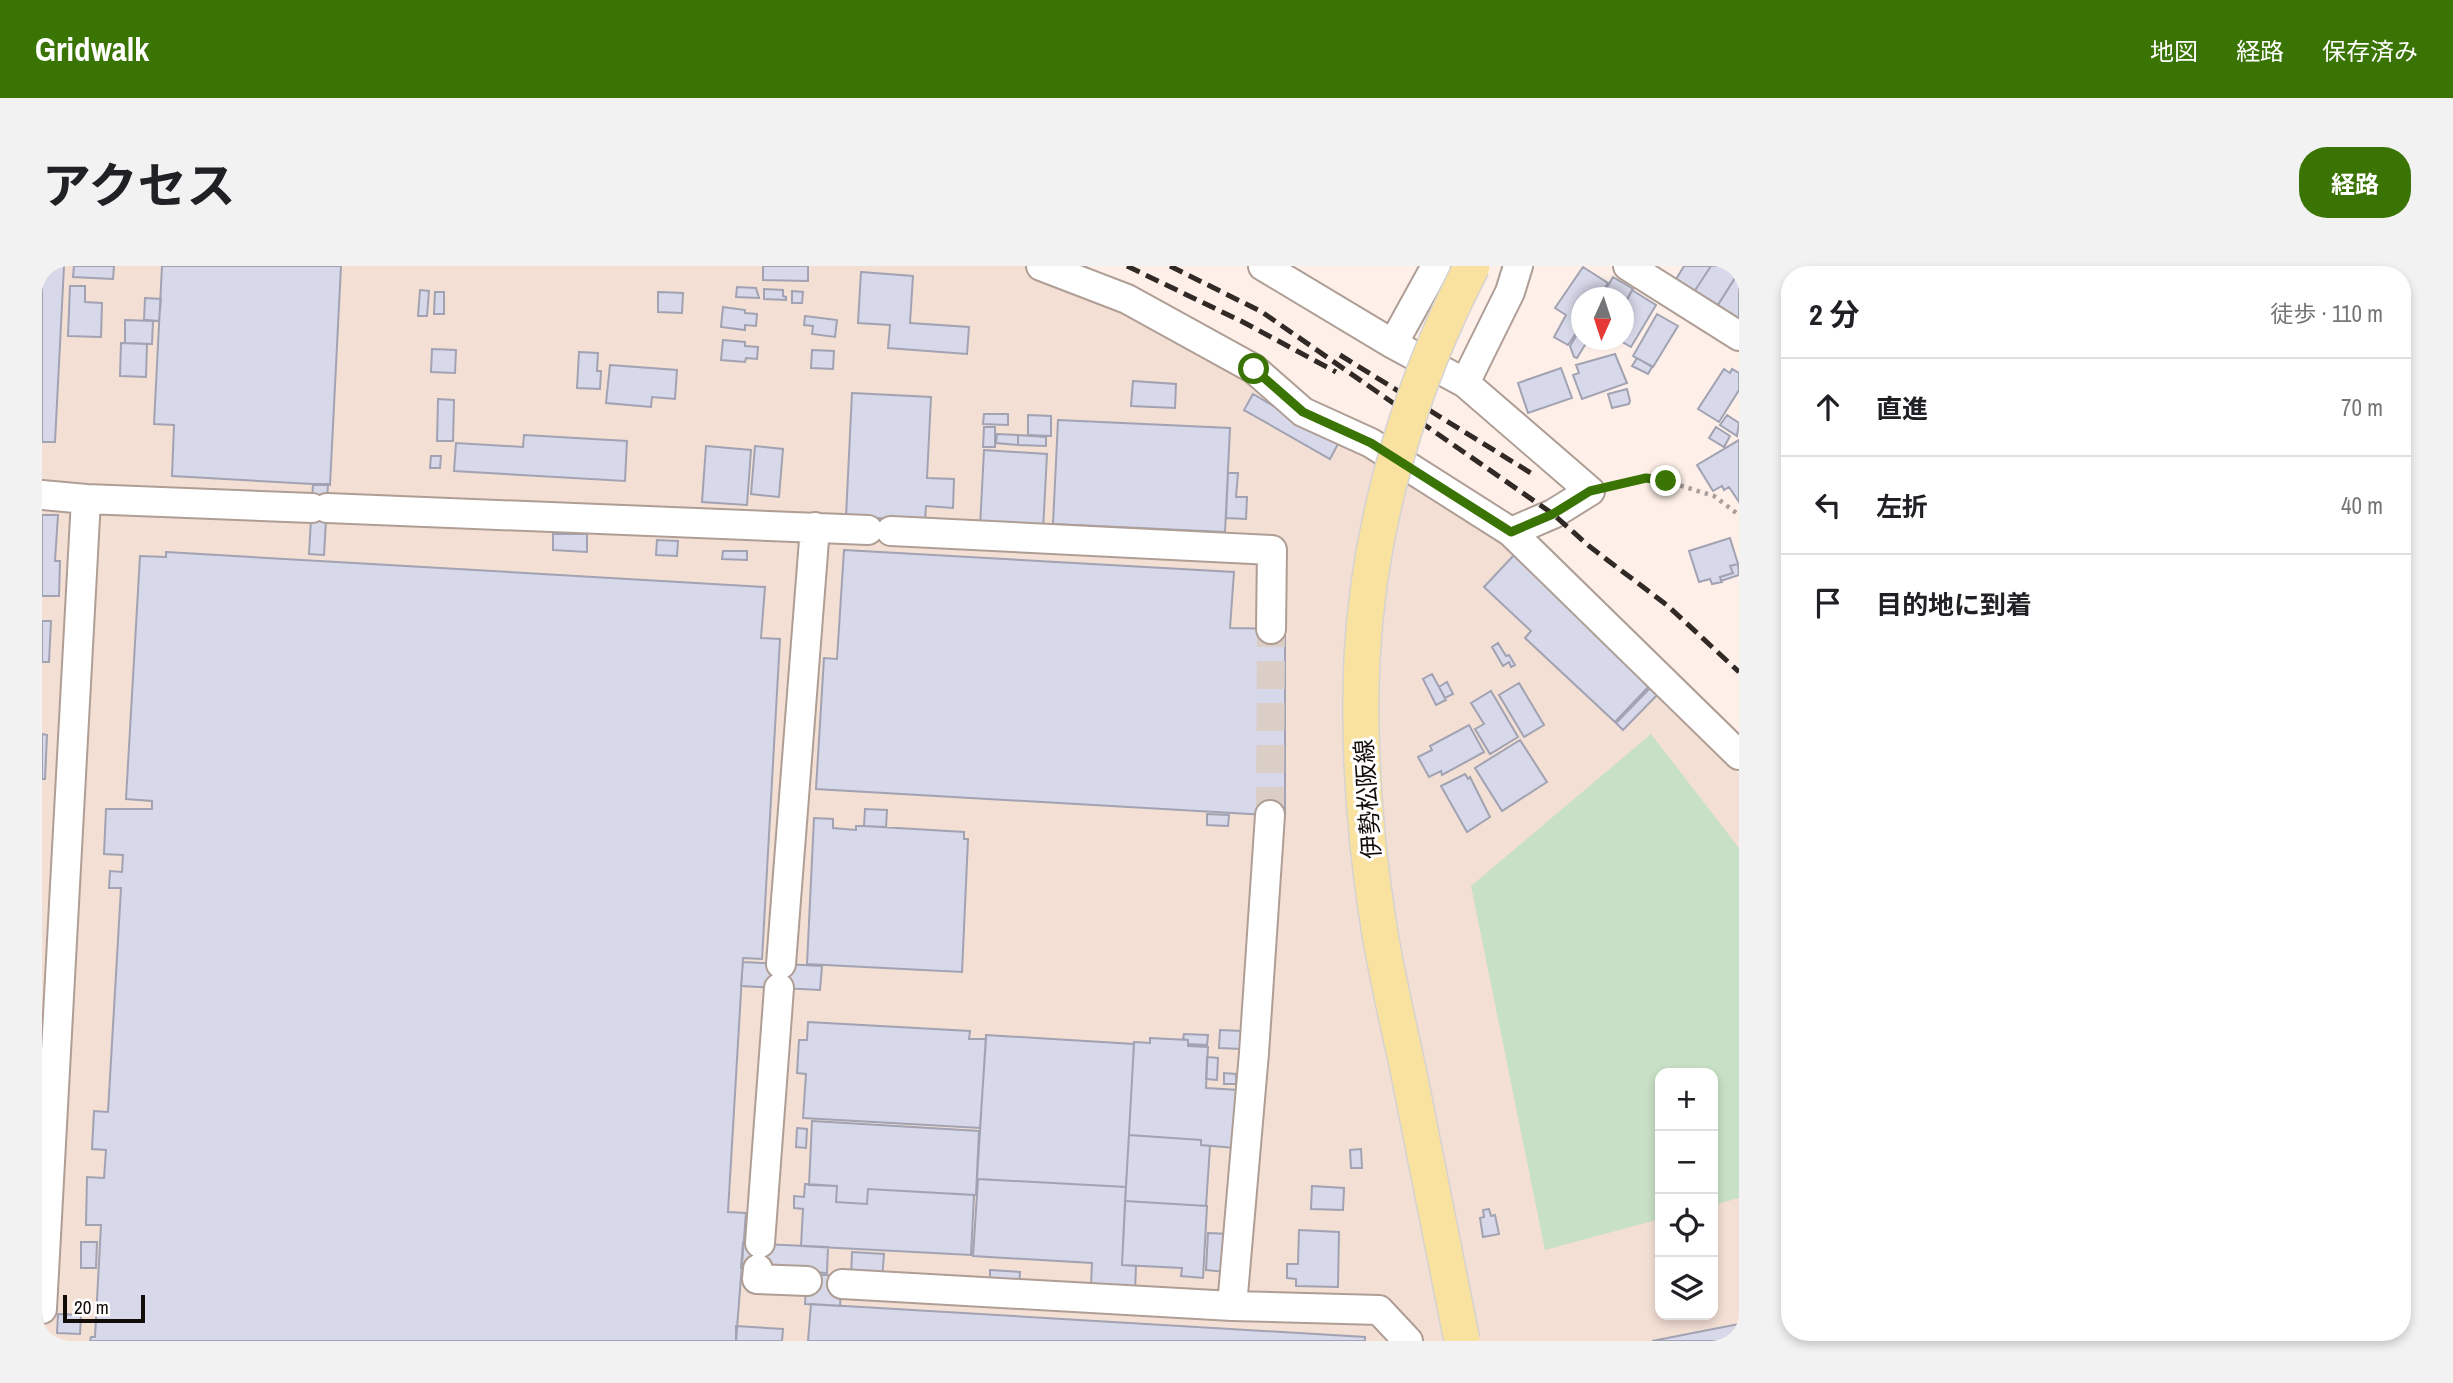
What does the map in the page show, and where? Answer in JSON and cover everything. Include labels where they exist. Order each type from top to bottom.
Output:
[{"type":"main road","name":"伊勢松阪線","points":[[1462,1341],[1379,928],[1361,732],[1362,657],[1383,506],[1423,371],[1472,266]]},
{"type":"street","points":[[1041,266],[1127,299],[1254,369],[1303,412],[1371,443],[1511,532],[1739,755]]},
{"type":"street","points":[[1263,266],[1393,344],[1465,383],[1590,491],[1553,514],[1511,532]]},
{"type":"street","points":[[1393,344],[1436,266]]},
{"type":"street","points":[[1465,383],[1510,292],[1518,266]]},
{"type":"street","points":[[1628,266],[1739,336]]},
{"type":"street","points":[[42,495],[86,499],[815,527],[1272,550],[1271,629]]},
{"type":"street","points":[[42,1251],[86,499]]},
{"type":"street","points":[[807,1282],[757,1279],[815,527]]},
{"type":"street","points":[[42,1309],[69,791]]},
{"type":"street","points":[[1232,1306],[1254,1053],[1269,815]]},
{"type":"street","points":[[842,1284],[1232,1306],[1379,1310],[1408,1341]]},
{"type":"path","points":[[1590,491],[1646,478],[1666,481],[1714,496],[1739,515]]},
{"type":"shaded area","points":[[42,266],[1087,266],[1215,338],[1497,534],[1739,773],[1739,1341],[42,1341]]},
{"type":"green space","points":[[1651,734],[1739,848],[1739,1198],[1718,1204],[1718,1068],[1655,1068],[1655,1220],[1545,1250],[1471,886]]},
{"type":"building","points":[[42,266],[64,266],[55,442],[42,442]]},
{"type":"building","points":[[74,266],[114,266],[113,279],[73,277]]},
{"type":"building","points":[[162,266],[341,266],[330,485],[172,476],[174,425],[154,424]]},
{"type":"building","points":[[763,266],[808,266],[808,281],[763,280]]},
{"type":"building","points":[[1684,266],[1711,266],[1694,292],[1675,281]]},
{"type":"building","points":[[1711,266],[1739,266],[1739,272],[1716,308],[1694,292]]},
{"type":"building","points":[[1583,267],[1608,283],[1605,287],[1571,287],[1571,340],[1568,345],[1554,337],[1566,315],[1555,308]]},
{"type":"building","points":[[861,272],[913,276],[910,323],[969,327],[967,354],[888,348],[890,325],[858,323]]},
{"type":"building","points":[[1739,273],[1739,321],[1716,308]]},
{"type":"building","points":[[1613,277],[1630,287],[1607,287]]},
{"type":"building","points":[[70,286],[85,286],[85,302],[102,303],[101,337],[68,336]]},
{"type":"building","points":[[737,287],[756,288],[759,298],[736,297]]},
{"type":"building","points":[[764,289],[783,290],[786,300],[764,299]]},
{"type":"building","points":[[420,290],[429,291],[427,316],[418,316]]},
{"type":"building","points":[[792,291],[803,292],[802,303],[792,303]]},
{"type":"building","points":[[1634,291],[1656,305],[1634,342]]},
{"type":"building","points":[[435,292],[444,292],[444,314],[434,314]]},
{"type":"building","points":[[658,292],[683,293],[682,313],[658,312]]},
{"type":"building","points":[[145,298],[161,299],[159,321],[144,320]]},
{"type":"building","points":[[723,307],[757,314],[756,326],[745,325],[745,330],[721,327]]},
{"type":"building","points":[[1657,314],[1678,326],[1653,367],[1633,356]]},
{"type":"building","points":[[805,316],[837,320],[835,337],[812,334],[813,326],[804,325]]},
{"type":"building","points":[[125,320],[153,321],[152,344],[125,343]]},
{"type":"building","points":[[723,340],[745,342],[745,346],[758,347],[757,359],[746,358],[745,362],[721,360]]},
{"type":"building","points":[[121,343],[147,344],[146,377],[120,376]]},
{"type":"building","points":[[432,349],[456,350],[455,373],[431,372]]},
{"type":"building","points":[[812,350],[834,351],[833,369],[811,368]]},
{"type":"building","points":[[1571,350],[1582,350],[1577,358]]},
{"type":"building","points":[[579,352],[598,353],[600,389],[577,388]]},
{"type":"building","points":[[1615,354],[1627,383],[1582,399],[1573,375],[1579,373],[1576,365]]},
{"type":"building","points":[[1637,358],[1652,367],[1648,374],[1632,366]]},
{"type":"building","points":[[610,365],[677,370],[675,399],[652,397],[651,407],[606,403]]},
{"type":"building","points":[[1561,368],[1572,398],[1528,413],[1518,383]]},
{"type":"building","points":[[1724,369],[1730,373],[1732,369],[1739,373],[1739,390],[1719,422],[1698,409]]},
{"type":"building","points":[[1133,381],[1176,384],[1175,408],[1131,406]]},
{"type":"building","points":[[1627,389],[1629,404],[1612,408],[1608,394]]},
{"type":"building","points":[[852,393],[931,397],[927,478],[954,479],[953,508],[926,506],[925,520],[846,517]]},
{"type":"building","points":[[1253,394],[1338,444],[1330,459],[1244,410]]},
{"type":"building","points":[[438,399],[454,400],[453,441],[437,441]]},
{"type":"building","points":[[984,414],[1008,414],[1008,425],[983,424]]},
{"type":"building","points":[[1028,415],[1051,416],[1051,436],[1028,435]]},
{"type":"building","points":[[1727,415],[1739,423],[1737,436],[1720,425]]},
{"type":"building","points":[[1058,420],[1230,428],[1225,532],[1053,524]]},
{"type":"building","points":[[984,427],[995,427],[995,447],[983,447]]},
{"type":"building","points":[[1716,427],[1730,436],[1724,447],[1709,438]]},
{"type":"building","points":[[997,434],[1018,435],[1018,445],[996,443]]},
{"type":"building","points":[[524,435],[627,441],[625,481],[454,471],[456,443],[523,447]]},
{"type":"building","points":[[1018,435],[1046,437],[1046,446],[1018,445]]},
{"type":"building","points":[[1739,440],[1739,502],[1729,487],[1724,490],[1722,486],[1713,491],[1697,465]]},
{"type":"building","points":[[706,446],[751,450],[747,505],[702,502]]},
{"type":"building","points":[[755,446],[783,449],[779,497],[751,494]]},
{"type":"building","points":[[984,450],[1047,454],[1043,531],[980,527]]},
{"type":"building","points":[[431,456],[441,456],[440,468],[430,468]]},
{"type":"building","points":[[1228,473],[1238,473],[1236,497],[1247,497],[1246,519],[1226,518]]},
{"type":"building","points":[[313,484],[328,484],[324,555],[309,554]]},
{"type":"building","points":[[42,515],[58,515],[55,561],[60,561],[59,596],[42,596]]},
{"type":"building","points":[[553,534],[587,534],[587,552],[553,550]]},
{"type":"building","points":[[1730,538],[1738,564],[1730,566],[1733,573],[1720,577],[1722,582],[1712,584],[1710,579],[1699,582],[1689,551]]},
{"type":"building","points":[[657,540],[678,541],[677,556],[656,555]]},
{"type":"building","points":[[844,550],[1234,572],[1230,628],[1285,629],[1285,816],[816,789],[824,658],[837,659]]},
{"type":"building","points":[[723,551],[747,551],[747,560],[722,559]]},
{"type":"building","points":[[166,552],[765,587],[761,638],[780,639],[762,959],[743,958],[728,1212],[746,1213],[736,1341],[90,1341],[91,1337],[95,1337],[101,1225],[86,1225],[87,1177],[104,1178],[106,1150],[92,1149],[94,1111],[108,1112],[121,888],[109,888],[110,871],[122,872],[123,855],[104,854],[106,809],[152,809],[152,801],[126,799],[140,556],[166,557]]},
{"type":"building","points":[[1514,555],[1652,683],[1615,722],[1525,638],[1531,631],[1484,587]]},
{"type":"building","points":[[1738,564],[1739,575],[1721,581],[1720,577],[1733,573],[1730,566]]},
{"type":"building","points":[[42,621],[51,621],[49,662],[42,662]]},
{"type":"building","points":[[1498,643],[1515,665],[1511,667],[1509,662],[1503,666],[1492,647]]},
{"type":"building","points":[[1432,674],[1446,700],[1436,705],[1423,679]]},
{"type":"building","points":[[1447,682],[1453,694],[1445,698],[1439,687]]},
{"type":"building","points":[[1519,683],[1544,725],[1524,737],[1499,695]]},
{"type":"building","points":[[1654,684],[1661,691],[1623,730],[1616,723]]},
{"type":"building","points":[[1491,691],[1518,737],[1490,754],[1475,729],[1484,724],[1471,703]]},
{"type":"building","points":[[1469,725],[1484,752],[1442,775],[1441,771],[1429,777],[1418,757],[1432,750],[1430,746]]},
{"type":"building","points":[[42,734],[47,735],[45,779],[42,779]]},
{"type":"building","points":[[1520,740],[1547,782],[1502,811],[1475,768]]},
{"type":"building","points":[[1465,774],[1468,779],[1470,777],[1490,817],[1467,832],[1441,786]]},
{"type":"building","points":[[865,809],[887,810],[886,827],[864,826]]},
{"type":"building","points":[[1207,814],[1229,815],[1228,826],[1207,825]]},
{"type":"building","points":[[814,818],[833,819],[833,828],[856,830],[856,826],[864,826],[964,832],[964,839],[968,839],[962,972],[807,964]]},
{"type":"building","points":[[743,962],[822,966],[820,990],[741,986]]},
{"type":"building","points":[[808,1022],[970,1031],[969,1039],[986,1039],[980,1128],[803,1118],[806,1074],[797,1073],[799,1040],[807,1040]]},
{"type":"building","points":[[1220,1030],[1242,1031],[1241,1049],[1219,1048]]},
{"type":"building","points":[[1184,1034],[1208,1035],[1207,1045],[1188,1044],[1188,1040],[1183,1039]]},
{"type":"building","points":[[986,1035],[1134,1044],[1126,1187],[977,1179]]},
{"type":"building","points":[[1150,1038],[1188,1040],[1188,1046],[1208,1047],[1206,1088],[1239,1090],[1235,1148],[1201,1145],[1201,1140],[1129,1135],[1134,1042],[1150,1043]]},
{"type":"building","points":[[1207,1057],[1218,1058],[1217,1080],[1206,1079]]},
{"type":"building","points":[[1224,1073],[1236,1074],[1236,1084],[1224,1084]]},
{"type":"building","points":[[812,1121],[979,1131],[976,1195],[868,1189],[867,1204],[836,1202],[837,1186],[809,1185]]},
{"type":"building","points":[[797,1128],[807,1129],[806,1148],[796,1147]]},
{"type":"building","points":[[1129,1135],[1201,1140],[1201,1145],[1210,1146],[1206,1206],[1125,1201]]},
{"type":"building","points":[[1361,1149],[1362,1168],[1351,1168],[1350,1150]]},
{"type":"building","points":[[978,1179],[1126,1187],[1122,1265],[1136,1266],[1135,1290],[1091,1287],[1092,1263],[973,1256]]},
{"type":"building","points":[[805,1184],[837,1186],[836,1202],[867,1204],[868,1189],[974,1195],[971,1255],[801,1246],[803,1209],[794,1208],[794,1196],[804,1197]]},
{"type":"building","points":[[1312,1186],[1344,1188],[1343,1210],[1311,1209]]},
{"type":"building","points":[[1125,1201],[1207,1206],[1203,1278],[1181,1276],[1182,1268],[1122,1265]]},
{"type":"building","points":[[1489,1209],[1491,1216],[1495,1215],[1499,1234],[1483,1237],[1480,1218],[1484,1217],[1483,1210]]},
{"type":"building","points":[[1299,1230],[1339,1232],[1338,1287],[1296,1286],[1296,1279],[1287,1278],[1287,1264],[1298,1264]]},
{"type":"building","points":[[1208,1233],[1229,1234],[1227,1272],[1206,1270]]},
{"type":"building","points":[[81,1242],[97,1242],[96,1268],[81,1268]]},
{"type":"building","points":[[743,1243],[828,1247],[827,1273],[741,1268]]},
{"type":"building","points":[[852,1252],[884,1254],[882,1279],[851,1278]]},
{"type":"building","points":[[990,1270],[1020,1272],[1019,1287],[990,1285]]},
{"type":"building","points":[[807,1274],[842,1276],[840,1306],[805,1304]]},
{"type":"building","points":[[811,1304],[1365,1337],[1365,1341],[808,1341]]},
{"type":"building","points":[[58,1314],[81,1315],[80,1334],[57,1333]]},
{"type":"building","points":[[1739,1324],[1739,1341],[1652,1341]]},
{"type":"building","points":[[736,1326],[783,1329],[782,1341],[736,1341]]},
{"type":"tunnel","points":[[1270,815],[1271,629]]},
{"type":"railway","points":[[1127,266],[1243,322],[1336,372]]},
{"type":"railway","points":[[1170,266],[1262,312],[1553,514],[1589,546],[1668,606],[1739,672]]},
{"type":"railway","points":[[1340,355],[1534,475]]},
{"type":"route","points":[[1254,369],[1303,412],[1371,443],[1511,532],[1553,514],[1590,491],[1646,478],[1666,481]]}]
